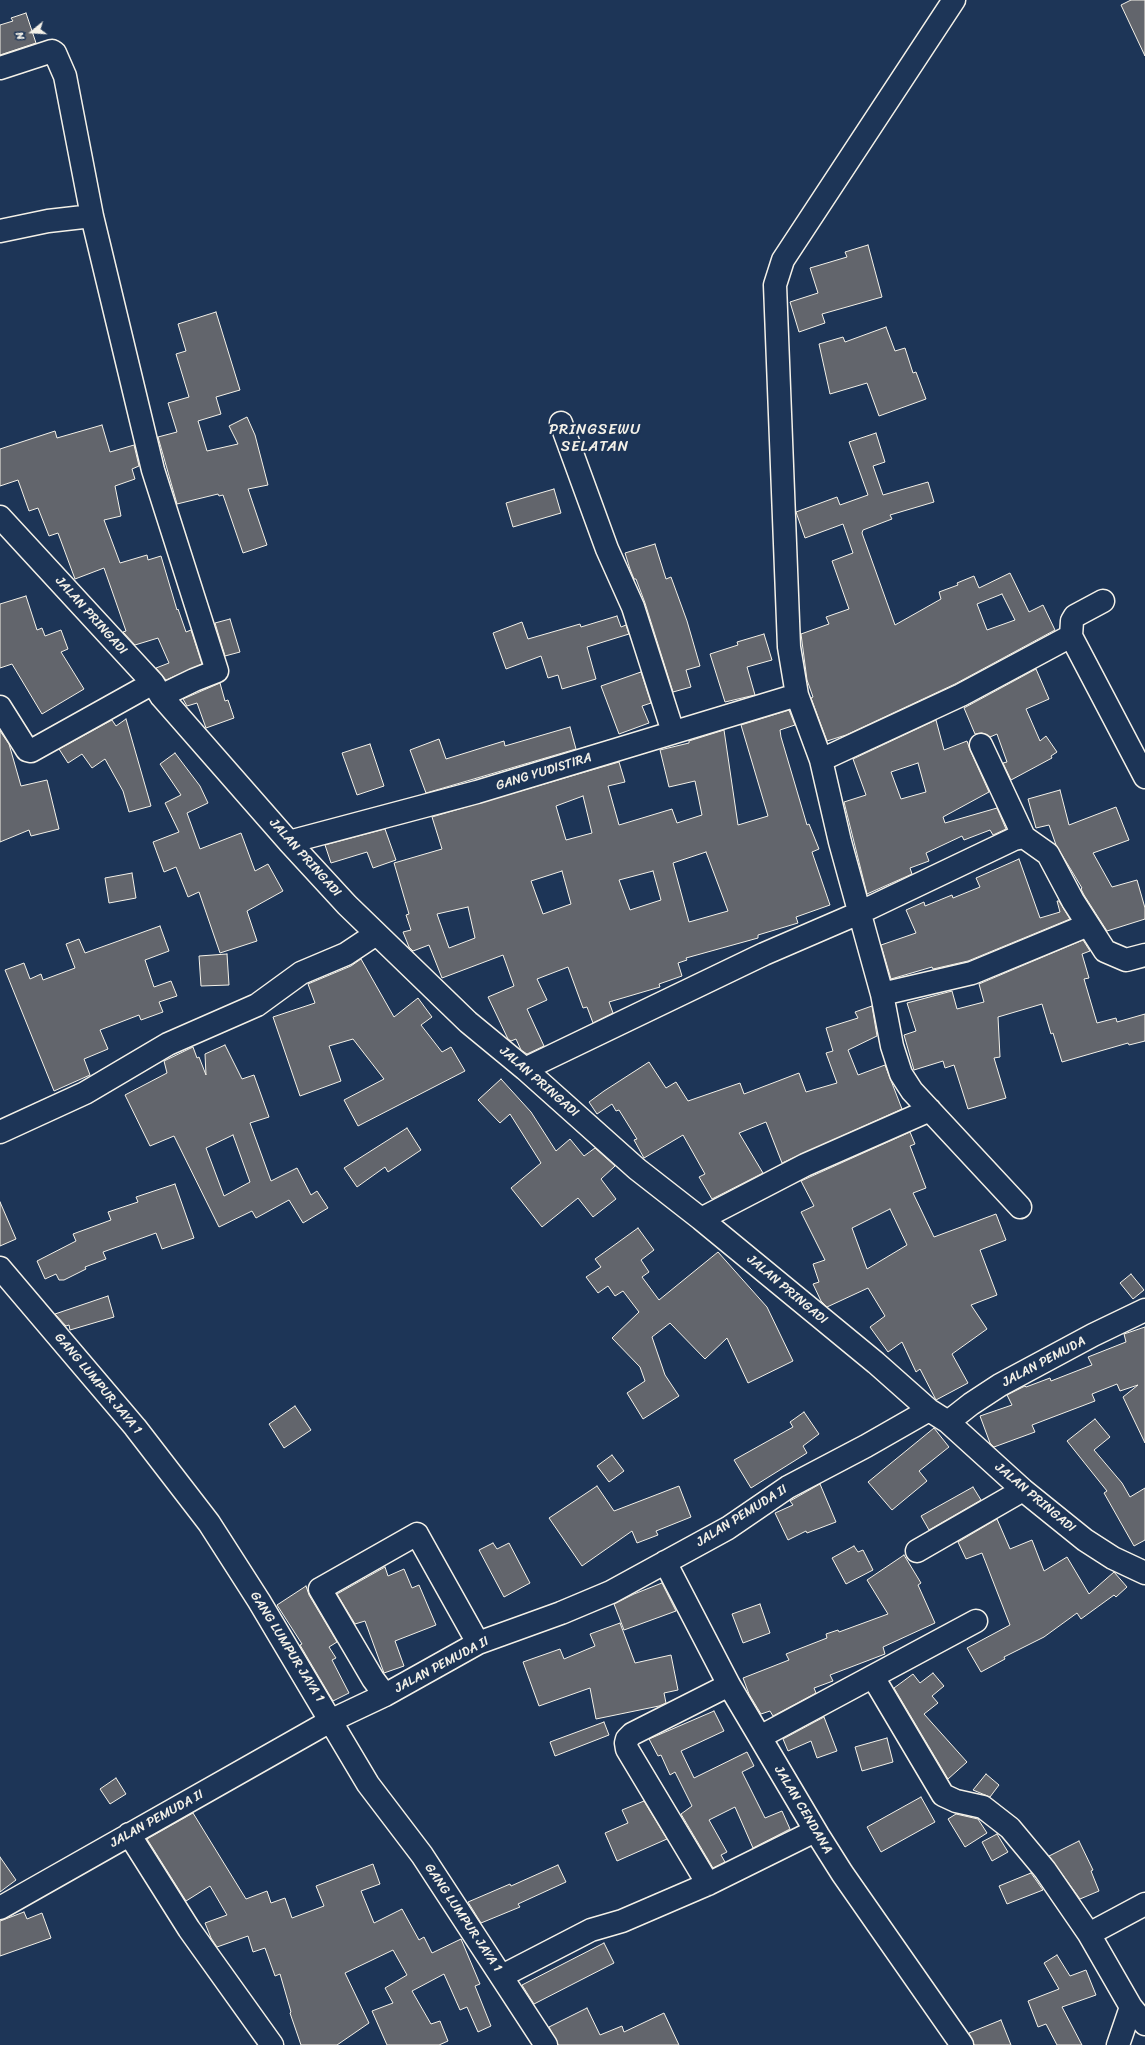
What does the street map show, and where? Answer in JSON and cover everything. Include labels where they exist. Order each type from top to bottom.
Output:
[{"type":"street","points":[[954,0],[783,260],[775,285],[789,647],[797,695],[820,760],[840,842],[882,994],[892,1046],[901,1074],[912,1091],[1020,1207]]},
{"type":"street","points":[[0,68],[48,51],[54,51],[64,76],[92,216],[153,470],[217,671],[194,680],[157,690],[31,751],[27,750],[0,707]]},
{"type":"street","points":[[0,230],[48,221],[92,216]]},
{"type":"street","points":[[561,423],[607,549],[633,607],[673,732]]},
{"type":"street","name":"JALAN PRINGADI","points":[[0,517],[157,690],[289,842],[376,934],[468,1022],[525,1069],[637,1169],[702,1219],[876,1362],[930,1410],[948,1422],[1023,1490],[1085,1540],[1113,1558],[1145,1573]]},
{"type":"street","points":[[1103,602],[1075,616],[1072,621],[1071,636],[1145,777]]},
{"type":"street","points":[[820,760],[896,727],[961,696],[1071,636]]},
{"type":"street","name":"GANG YUDISTIRA","points":[[289,842],[477,792],[797,695]]},
{"type":"street","points":[[981,746],[1024,837],[1048,854],[1073,901],[1105,951],[1126,960],[1145,955]]},
{"type":"street","points":[[525,1069],[683,992],[859,913],[1014,839],[1024,837]]},
{"type":"street","points":[[882,994],[972,973],[1088,925]]},
{"type":"street","points":[[0,1132],[85,1093],[168,1044],[257,1005],[301,973],[346,954],[376,934]]},
{"type":"street","points":[[702,1219],[805,1165],[930,1110]]},
{"type":"street","name":"GANG LUMPUR JAYA 1","points":[[2,1273],[135,1427],[209,1523],[332,1720],[368,1784],[422,1855],[546,2045]]},
{"type":"street","name":"JALAN PEMUDA","points":[[948,1422],[971,1404],[1000,1385],[1093,1335],[1145,1310]]},
{"type":"street","name":"JALAN PEMUDA II","points":[[0,1908],[332,1720],[385,1695],[478,1643],[560,1614],[611,1592],[728,1528],[788,1487],[930,1410]]},
{"type":"street","points":[[917,1551],[1023,1490]]},
{"type":"street","points":[[385,1695],[373,1679],[320,1589],[417,1534],[478,1643]]},
{"type":"street","name":"JALAN CENDANA","points":[[665,1562],[729,1685],[816,1831],[842,1873],[962,2045]]},
{"type":"street","points":[[760,1737],[976,1621]]},
{"type":"street","points":[[874,1677],[943,1795],[956,1801],[983,1807],[1010,1828],[1045,1870],[1089,1934],[1131,2007],[1145,2024]]},
{"type":"street","points":[[708,1884],[627,1749],[626,1743],[627,1739],[632,1734],[729,1685]]},
{"type":"street","points":[[502,1976],[591,1930],[622,1921],[708,1884],[816,1831]]},
{"type":"street","points":[[129,1834],[189,1929],[272,2045]]},
{"type":"street","points":[[1089,1934],[1145,1904]]},
{"type":"street","points":[[1118,2045],[1131,2007]]},
{"type":"building","points":[[1131,0],[1145,0],[1145,56],[1121,5]]},
{"type":"building","points":[[26,13],[36,43],[0,55],[0,25],[13,21],[11,18]]},
{"type":"building","points":[[868,245],[882,297],[822,314],[825,323],[799,332],[790,302],[818,293],[810,268],[847,257],[845,252]]},
{"type":"building","points":[[216,312],[240,390],[216,397],[221,414],[198,421],[207,451],[238,444],[229,426],[247,417],[255,435],[268,485],[248,489],[267,545],[243,553],[223,495],[219,496],[218,494],[177,504],[158,437],[177,432],[168,403],[189,397],[176,354],[186,351],[178,324]]},
{"type":"building","points":[[886,327],[895,351],[905,348],[913,373],[916,372],[926,399],[879,416],[867,383],[830,394],[819,344],[843,337],[845,342]]},
{"type":"building","points":[[102,425],[110,452],[134,445],[139,466],[132,469],[135,479],[115,486],[121,516],[104,520],[120,563],[147,555],[148,560],[161,556],[177,610],[178,609],[186,632],[191,630],[202,664],[166,680],[156,668],[169,663],[158,638],[135,645],[123,632],[126,631],[104,568],[75,579],[58,533],[49,536],[38,508],[29,511],[18,480],[0,486],[0,449],[55,431],[57,438]]},
{"type":"building","points":[[876,433],[885,462],[873,466],[883,495],[928,482],[934,502],[890,515],[892,519],[863,530],[862,533],[895,625],[941,599],[939,592],[958,585],[957,583],[974,576],[979,588],[1010,573],[1029,612],[1043,605],[1055,630],[955,684],[846,735],[827,741],[811,698],[813,697],[807,680],[801,634],[829,624],[826,617],[849,609],[832,561],[853,553],[843,524],[805,538],[796,512],[837,497],[840,505],[868,495],[849,442]],"holes":[[[1002,594],[1015,620],[987,630],[977,604]]]},
{"type":"building","points":[[554,489],[561,513],[513,527],[506,503]]},
{"type":"building","points":[[655,544],[666,579],[671,577],[687,621],[700,666],[686,670],[691,687],[673,692],[645,603],[636,579],[634,579],[630,569],[625,553]]},
{"type":"building","points":[[26,596],[37,630],[42,628],[45,636],[61,630],[68,649],[61,652],[84,689],[42,714],[12,664],[0,668],[0,604]]},
{"type":"building","points":[[617,616],[621,627],[626,625],[629,634],[587,647],[596,679],[562,689],[558,675],[548,678],[541,656],[506,669],[493,633],[522,622],[528,639],[580,624],[581,627]]},
{"type":"building","points":[[230,619],[240,652],[225,656],[215,623]]},
{"type":"building","points":[[764,634],[772,660],[747,667],[755,695],[725,702],[710,654],[738,645],[737,642]]},
{"type":"building","points":[[1036,669],[1049,699],[1026,709],[1040,741],[1046,736],[1057,752],[1051,756],[1052,758],[1011,780],[1003,763],[1007,762],[997,734],[990,737],[982,733],[975,734],[964,708]]},
{"type":"building","points":[[641,672],[651,703],[642,706],[649,723],[619,734],[601,686]]},
{"type":"building","points":[[220,683],[225,701],[228,700],[234,718],[206,728],[197,703],[187,706],[183,699]]},
{"type":"building","points":[[789,710],[795,725],[780,730],[781,737],[807,825],[809,824],[819,849],[812,852],[830,905],[796,917],[798,923],[758,935],[758,938],[686,958],[687,960],[678,963],[682,976],[659,984],[660,987],[609,1002],[613,1013],[593,1023],[587,1007],[583,1008],[568,967],[537,979],[547,1000],[527,1009],[544,1046],[527,1054],[521,1050],[516,1039],[511,1041],[508,1039],[488,997],[514,986],[503,955],[442,978],[429,945],[413,951],[409,947],[403,932],[411,930],[406,915],[409,914],[394,863],[442,849],[432,817],[619,762],[625,782],[608,786],[619,825],[672,809],[677,823],[702,815],[695,781],[669,787],[660,750],[689,743],[689,741],[724,730],[738,825],[768,816],[741,725]],"holes":[[[583,796],[592,833],[566,840],[556,806]],[[706,852],[728,911],[689,922],[673,863]],[[562,871],[571,904],[543,914],[531,881]],[[653,871],[661,900],[630,910],[619,880]],[[468,907],[475,938],[449,948],[437,914]]]},
{"type":"building","points":[[126,719],[151,806],[129,812],[123,791],[105,759],[92,768],[82,754],[68,763],[59,749],[112,720],[116,726]]},
{"type":"building","points":[[936,720],[944,750],[967,741],[989,792],[943,817],[945,823],[997,808],[1006,829],[993,835],[990,830],[964,840],[962,836],[926,853],[929,861],[910,868],[912,874],[867,894],[844,802],[866,795],[853,759]],"holes":[[[918,763],[926,792],[901,799],[891,772]]]},
{"type":"building","points":[[570,727],[576,749],[426,793],[410,750],[439,739],[446,759],[504,741],[505,746]]},
{"type":"building","points":[[0,731],[9,744],[21,786],[47,780],[59,829],[31,836],[29,830],[0,842]]},
{"type":"building","points":[[370,744],[384,786],[357,795],[342,753]]},
{"type":"building","points":[[175,753],[200,786],[208,803],[187,813],[200,849],[241,833],[255,871],[268,864],[283,891],[247,911],[257,941],[220,953],[199,892],[188,897],[176,867],[164,872],[153,842],[179,832],[165,803],[181,795],[160,764]]},
{"type":"building","points":[[1060,790],[1069,825],[1116,807],[1129,840],[1093,853],[1112,887],[1137,880],[1145,908],[1145,919],[1107,931],[1084,895],[1081,889],[1082,888],[1056,845],[1049,825],[1036,828],[1028,799]]},
{"type":"building","points":[[385,829],[396,860],[373,868],[367,852],[331,863],[325,845]]},
{"type":"building","points":[[1019,859],[1040,918],[1060,912],[1057,901],[1059,901],[1070,919],[968,961],[933,969],[932,967],[891,979],[881,945],[916,933],[906,910],[924,902],[925,906],[952,895],[953,898],[980,887],[976,878]]},
{"type":"building","points":[[132,873],[136,898],[109,903],[105,878]]},
{"type":"building","points":[[160,926],[169,951],[145,960],[154,987],[171,981],[177,996],[159,1002],[163,1012],[141,1020],[139,1015],[100,1030],[108,1049],[84,1059],[90,1075],[54,1091],[5,970],[24,963],[30,979],[41,974],[43,980],[75,968],[66,944],[79,939],[85,953]]},
{"type":"building","points":[[1083,940],[1090,951],[1082,954],[1089,978],[1084,979],[1097,1023],[1116,1018],[1117,1022],[1145,1014],[1145,1041],[1129,1045],[1128,1043],[1062,1062],[1053,1033],[1051,1034],[1042,1004],[998,1017],[1000,1057],[994,1058],[1006,1098],[968,1109],[954,1065],[945,1068],[943,1061],[914,1070],[904,1035],[916,1031],[907,1003],[952,991],[957,1009],[984,1002],[979,984]]},
{"type":"building","points":[[227,954],[229,985],[201,986],[199,956]]},
{"type":"building","points":[[361,959],[394,1017],[418,998],[432,1017],[421,1025],[442,1052],[451,1047],[465,1071],[358,1126],[344,1100],[384,1079],[353,1039],[329,1046],[341,1081],[300,1096],[273,1017],[315,1003],[308,984],[351,966]]},
{"type":"building","points":[[872,1006],[877,1036],[848,1050],[858,1075],[885,1065],[902,1109],[782,1163],[766,1122],[739,1133],[763,1173],[712,1199],[699,1177],[705,1174],[683,1135],[644,1158],[634,1140],[637,1139],[619,1110],[616,1111],[612,1104],[597,1114],[589,1102],[649,1062],[666,1088],[676,1082],[688,1101],[740,1083],[744,1094],[799,1073],[806,1092],[837,1083],[826,1053],[833,1051],[826,1028],[858,1018],[855,1012]]},
{"type":"building","points":[[225,1045],[242,1079],[254,1075],[269,1117],[250,1123],[271,1181],[297,1168],[311,1195],[317,1191],[328,1208],[303,1223],[289,1200],[256,1218],[252,1211],[219,1227],[174,1136],[150,1146],[125,1095],[167,1073],[164,1061],[193,1047],[197,1058],[199,1057],[206,1075],[205,1054]],"holes":[[[233,1135],[250,1182],[224,1196],[206,1148]]]},
{"type":"building","points":[[501,1079],[531,1112],[556,1151],[570,1139],[584,1156],[595,1148],[615,1166],[601,1179],[616,1199],[593,1217],[578,1198],[542,1227],[511,1188],[541,1163],[510,1114],[500,1123],[478,1100]]},
{"type":"building","points":[[407,1128],[421,1150],[388,1172],[385,1167],[357,1187],[344,1168]]},
{"type":"building","points":[[910,1132],[915,1144],[910,1146],[926,1188],[913,1193],[934,1237],[996,1214],[1006,1240],[980,1250],[997,1295],[971,1305],[987,1329],[952,1354],[968,1383],[936,1400],[920,1369],[916,1372],[902,1342],[888,1352],[870,1327],[885,1316],[868,1288],[827,1307],[821,1301],[813,1284],[819,1282],[813,1264],[825,1260],[801,1212],[814,1206],[801,1181]],"holes":[[[890,1209],[907,1245],[867,1269],[852,1228]]]},
{"type":"building","points":[[175,1184],[194,1238],[162,1249],[156,1233],[103,1252],[106,1259],[85,1267],[86,1269],[64,1280],[59,1280],[56,1274],[45,1279],[37,1261],[76,1241],[73,1234],[111,1220],[108,1212],[138,1202],[136,1197]]},
{"type":"building","points":[[0,1202],[16,1239],[0,1246]]},
{"type":"building","points":[[638,1228],[654,1250],[641,1260],[649,1272],[642,1277],[659,1300],[718,1252],[767,1307],[793,1361],[748,1383],[727,1338],[705,1359],[670,1323],[652,1337],[665,1375],[679,1396],[643,1419],[627,1393],[645,1381],[640,1367],[612,1338],[639,1312],[623,1291],[615,1296],[608,1286],[598,1293],[586,1277],[601,1267],[595,1259]]},
{"type":"building","points":[[1131,1274],[1144,1290],[1133,1299],[1120,1283]]},
{"type":"building","points":[[108,1296],[114,1317],[70,1330],[69,1325],[66,1326],[55,1314]]},
{"type":"building","points":[[1145,1327],[1145,1443],[1123,1397],[1138,1385],[1120,1391],[1117,1384],[1092,1394],[1095,1401],[1032,1425],[1035,1432],[994,1447],[990,1443],[980,1416],[1012,1405],[1007,1395],[1025,1386],[1026,1387],[1050,1378],[1051,1381],[1092,1365],[1088,1357],[1126,1342],[1124,1334]]},
{"type":"building","points":[[295,1406],[311,1430],[284,1448],[269,1424]]},
{"type":"building","points":[[804,1412],[819,1434],[803,1446],[807,1453],[751,1488],[734,1460],[793,1427],[790,1422]]},
{"type":"building","points":[[1095,1419],[1110,1437],[1094,1450],[1122,1483],[1130,1497],[1145,1488],[1145,1540],[1134,1546],[1104,1493],[1107,1491],[1067,1441]]},
{"type":"building","points":[[934,1428],[949,1447],[919,1471],[927,1481],[892,1510],[868,1482]]},
{"type":"building","points":[[612,1455],[624,1471],[609,1482],[597,1466]]},
{"type":"building","points":[[820,1484],[836,1522],[807,1533],[806,1531],[788,1540],[775,1513],[793,1505],[790,1501]]},
{"type":"building","points":[[597,1486],[614,1511],[679,1486],[691,1517],[656,1531],[658,1535],[637,1543],[632,1531],[582,1566],[549,1518]]},
{"type":"building","points":[[973,1487],[981,1500],[929,1530],[921,1516]]},
{"type":"building","points":[[997,1519],[1010,1549],[1032,1540],[1044,1571],[1067,1557],[1089,1594],[1114,1572],[1127,1587],[1116,1597],[1114,1595],[1081,1619],[1077,1613],[1044,1637],[1004,1657],[1005,1659],[981,1672],[967,1648],[1010,1625],[982,1553],[966,1559],[958,1542]]},
{"type":"building","points":[[493,1543],[497,1549],[509,1543],[530,1583],[504,1597],[479,1550]]},
{"type":"building","points":[[854,1546],[858,1552],[863,1550],[873,1570],[846,1584],[832,1558]]},
{"type":"building","points":[[904,1555],[921,1583],[918,1585],[935,1623],[883,1647],[885,1654],[830,1675],[833,1681],[814,1688],[816,1693],[773,1716],[770,1711],[761,1714],[749,1694],[743,1678],[789,1660],[786,1654],[827,1638],[826,1634],[838,1630],[839,1632],[888,1614],[867,1580]]},
{"type":"building","points":[[385,1567],[388,1576],[404,1569],[412,1588],[419,1585],[436,1625],[395,1641],[404,1666],[384,1673],[365,1621],[355,1624],[337,1594]]},
{"type":"building","points":[[662,1583],[676,1611],[624,1630],[614,1604]]},
{"type":"building","points":[[306,1586],[309,1595],[337,1642],[329,1647],[336,1658],[332,1660],[349,1693],[333,1701],[300,1645],[302,1644],[277,1605]]},
{"type":"building","points":[[760,1604],[770,1633],[743,1643],[732,1614]]},
{"type":"building","points":[[620,1623],[635,1663],[671,1655],[678,1690],[664,1693],[666,1703],[659,1706],[596,1719],[590,1688],[539,1706],[523,1662],[560,1649],[564,1659],[595,1646],[590,1634]]},
{"type":"building","points":[[933,1673],[944,1686],[932,1696],[938,1703],[924,1714],[967,1762],[948,1779],[894,1688],[913,1674],[920,1683]]},
{"type":"building","points":[[714,1711],[724,1731],[681,1751],[694,1778],[747,1752],[754,1766],[742,1772],[765,1818],[782,1811],[790,1829],[753,1848],[735,1807],[709,1820],[727,1852],[721,1855],[725,1862],[713,1868],[681,1814],[692,1806],[675,1772],[670,1775],[661,1755],[658,1756],[649,1739]]},
{"type":"building","points":[[824,1717],[837,1751],[817,1758],[811,1741],[788,1751],[783,1739]]},
{"type":"building","points":[[604,1722],[609,1735],[555,1756],[550,1742]]},
{"type":"building","points":[[887,1738],[893,1762],[862,1771],[855,1747]]},
{"type":"building","points":[[986,1774],[999,1785],[990,1797],[973,1790]]},
{"type":"building","points":[[116,1778],[126,1794],[110,1804],[100,1789]]},
{"type":"building","points":[[921,1797],[935,1822],[881,1852],[867,1827]]},
{"type":"building","points":[[644,1801],[667,1839],[617,1861],[605,1833],[628,1823],[622,1810]]},
{"type":"building","points":[[193,1813],[246,1899],[267,1891],[271,1903],[285,1898],[292,1918],[324,1906],[316,1886],[373,1864],[380,1884],[361,1891],[374,1923],[402,1909],[419,1940],[424,1937],[432,1953],[461,1939],[480,1984],[475,1986],[491,2026],[478,2032],[467,2007],[460,2010],[444,1974],[412,1991],[431,2024],[440,2021],[448,2041],[439,2045],[387,2045],[372,2011],[393,2003],[385,1988],[407,1975],[393,1950],[345,1973],[369,2023],[337,2045],[301,2045],[290,2013],[291,2012],[280,1974],[275,1976],[265,1948],[253,1952],[248,1936],[217,1947],[211,1938],[205,1923],[227,1915],[210,1886],[186,1901],[147,1839]]},
{"type":"building","points":[[956,1814],[978,1819],[987,1833],[965,1847],[948,1819]]},
{"type":"building","points":[[997,1834],[1008,1852],[992,1861],[982,1842]]},
{"type":"building","points":[[1079,1841],[1093,1870],[1091,1871],[1099,1891],[1080,1899],[1049,1856]]},
{"type":"building","points":[[0,1857],[16,1880],[0,1892]]},
{"type":"building","points":[[558,1865],[566,1882],[518,1904],[520,1907],[481,1923],[468,1902],[510,1884],[511,1886]]},
{"type":"building","points":[[1031,1873],[1043,1890],[1007,1904],[999,1886]]},
{"type":"building","points":[[24,1912],[27,1919],[42,1913],[51,1938],[0,1956],[0,1921]]},
{"type":"building","points":[[604,1943],[614,1963],[534,2004],[522,1985]]},
{"type":"building","points":[[1057,1955],[1070,1976],[1086,1970],[1096,1995],[1062,2007],[1082,2045],[1057,2045],[1046,2024],[1038,2027],[1028,2001],[1059,1989],[1044,1963]]},
{"type":"building","points":[[587,2008],[600,2035],[622,2026],[624,2032],[664,2013],[679,2045],[558,2045],[549,2027]]},
{"type":"building","points":[[1001,2020],[1011,2045],[974,2045],[969,2033]]},
{"type":"district","name":"PRINGSEWU SELATAN","points":[[595,438]]}]
